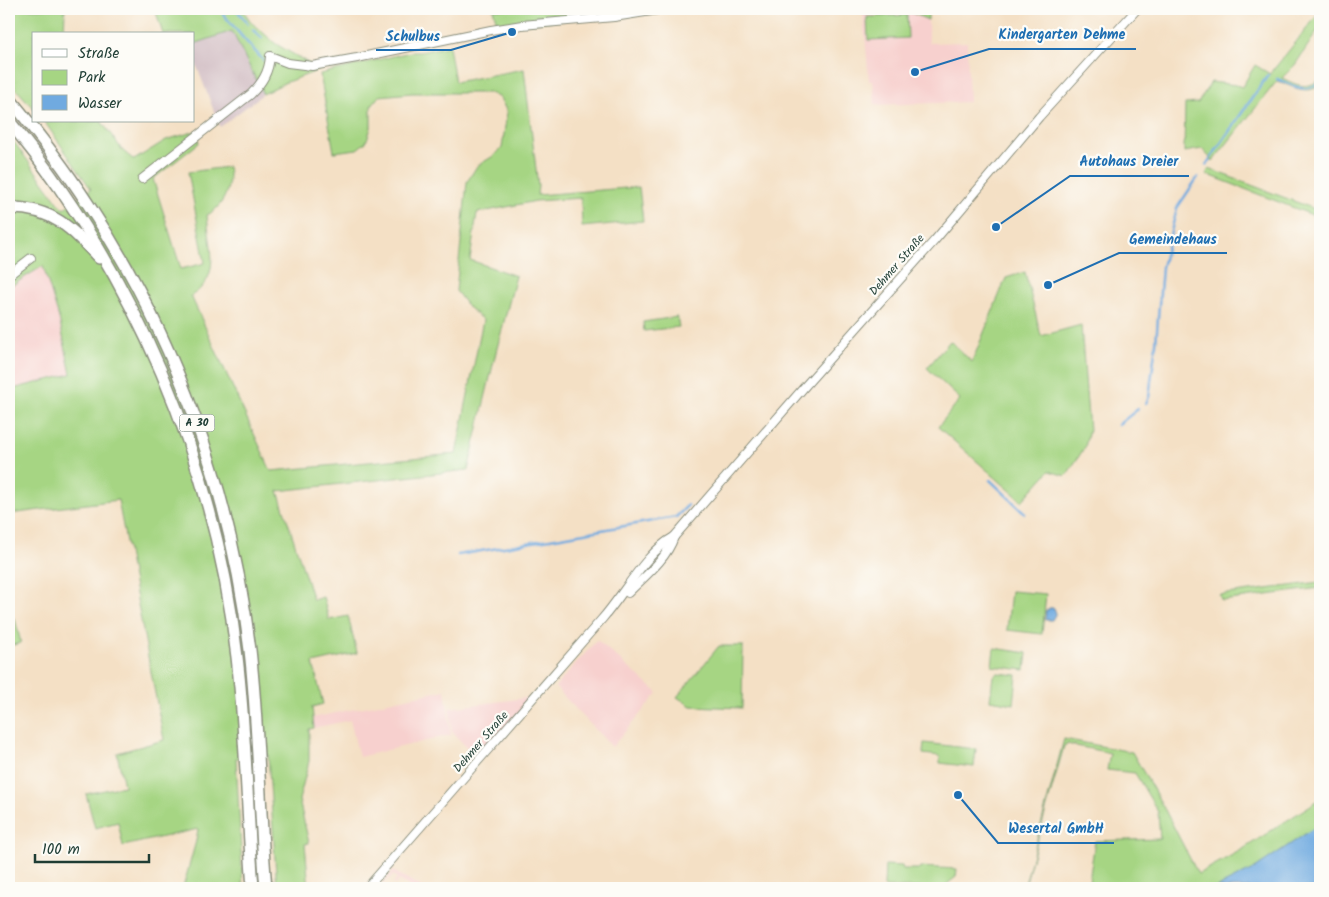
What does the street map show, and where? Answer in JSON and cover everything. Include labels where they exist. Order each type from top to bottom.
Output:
[{"type":"highway","name":"A 30","points":[[9,98],[42,139],[88,203],[130,273],[171,357],[190,403],[210,461],[234,552],[250,649],[266,888]]},
{"type":"highway","name":"A 30","points":[[9,121],[82,220],[114,274],[142,326],[194,459],[214,527],[228,593],[237,657],[253,888]]},
{"type":"highway","points":[[9,208],[35,210],[55,217],[72,230],[114,274]]},
{"type":"street","points":[[142,179],[251,94],[259,86],[266,73],[270,56],[288,63],[312,66],[491,30],[522,25],[614,17],[664,9]]},
{"type":"street","name":"Dehmer Straße","points":[[367,888],[611,610],[652,555],[674,537],[935,240],[1038,118],[1137,9]]},
{"type":"street","points":[[9,275],[31,258]]},
{"type":"shaded area","points":[[907,11],[928,20],[929,43],[967,42],[969,102],[875,105],[873,81],[869,81],[863,14]]},
{"type":"shaded area","points":[[232,30],[263,94],[220,127],[195,62],[195,44]]},
{"type":"shaded area","points":[[43,265],[59,318],[71,374],[9,390],[9,287]]},
{"type":"shaded area","points":[[597,640],[658,693],[612,747],[555,687]]},
{"type":"shaded area","points":[[445,690],[451,735],[359,757],[350,720],[314,728],[312,718]]},
{"type":"shaded area","points":[[533,697],[479,760],[452,732],[449,708]]},
{"type":"shaded area","points":[[393,871],[424,888],[409,888],[410,886],[399,880],[396,884],[393,883],[397,878],[393,875],[379,888]]},
{"type":"green space","points":[[9,9],[65,9],[64,32],[32,32],[32,107],[9,81]]},
{"type":"green space","points":[[155,9],[242,9],[252,23],[276,44],[320,70],[284,83],[263,94],[232,31],[195,44],[195,32],[162,32]]},
{"type":"green space","points":[[493,9],[653,9],[498,27]]},
{"type":"green space","points":[[862,9],[928,9],[928,20],[907,11],[863,14]]},
{"type":"green space","points":[[1320,12],[1320,27],[1295,65],[1282,78],[1305,86],[1320,80],[1320,86],[1314,89],[1303,90],[1277,81],[1213,161],[1202,149],[1184,152],[1185,104],[1198,103],[1211,82],[1242,87],[1255,65],[1270,74]]},
{"type":"green space","points":[[907,15],[908,38],[868,40],[867,17]]},
{"type":"green space","points":[[449,46],[455,82],[524,69],[538,186],[537,195],[639,187],[643,221],[582,227],[581,198],[536,201],[477,213],[470,260],[516,276],[468,470],[278,491],[313,600],[323,597],[329,620],[348,616],[357,653],[313,663],[323,704],[312,707],[314,728],[309,729],[309,761],[299,800],[309,843],[305,844],[309,888],[277,888],[268,755],[236,758],[243,888],[183,888],[198,829],[123,846],[118,822],[95,828],[86,794],[124,786],[117,753],[164,740],[118,500],[9,514],[9,390],[71,374],[59,318],[43,266],[9,287],[9,135],[63,209],[91,189],[45,122],[102,122],[123,151],[134,160],[166,140],[196,131],[199,143],[153,179],[181,269],[205,263],[188,172],[228,167],[229,181],[225,195],[218,207],[207,215],[212,260],[211,270],[201,288],[191,296],[271,471],[456,454],[483,320],[469,308],[456,291],[467,182],[477,166],[495,155],[502,148],[507,112],[500,98],[490,93],[412,93],[379,96],[371,106],[371,128],[366,142],[357,149],[334,152],[320,74],[410,52],[420,52]]},
{"type":"green space","points":[[1209,169],[1320,211],[1320,218],[1206,174]]},
{"type":"green space","points":[[1025,272],[1041,336],[1081,325],[1089,430],[1085,447],[1066,476],[1049,471],[1022,501],[938,427],[960,399],[927,368],[950,341],[972,362],[1006,278]]},
{"type":"green space","points":[[677,317],[679,327],[644,331],[643,322]]},
{"type":"green space","points":[[1320,582],[1320,588],[1222,601],[1219,595]]},
{"type":"green space","points":[[1011,591],[1046,594],[1042,634],[1007,630]]},
{"type":"green space","points":[[9,617],[15,619],[21,643],[9,646]]},
{"type":"green space","points":[[719,646],[743,646],[742,708],[691,706],[677,697]]},
{"type":"green space","points":[[994,648],[1027,653],[1025,670],[992,666]]},
{"type":"green space","points":[[998,673],[1017,675],[1014,704],[990,700],[993,676]]},
{"type":"green space","points":[[1064,739],[1132,752],[1198,874],[1243,849],[1320,799],[1320,824],[1255,868],[1216,888],[1088,888],[1095,841],[1160,839],[1158,812],[1135,773],[1107,770],[1110,753],[1067,744],[1064,746],[1024,888]]},
{"type":"green space","points":[[924,743],[976,749],[974,767],[940,763],[940,756],[923,754]]},
{"type":"green space","points":[[885,865],[902,866],[903,869],[920,869],[920,867],[957,869],[956,877],[942,888],[884,887]]},
{"type":"water","points":[[1054,608],[1056,613],[1052,620],[1045,620],[1046,610]]},
{"type":"water","points":[[1320,824],[1320,888],[1216,888],[1255,868]]},
{"type":"waterway","points":[[219,9],[263,60]]},
{"type":"waterway","points":[[236,9],[248,24]]},
{"type":"waterway","points":[[253,30],[262,38]]},
{"type":"waterway","points":[[1206,165],[1268,75]]},
{"type":"waterway","points":[[1277,79],[1298,88],[1308,88],[1320,83]]},
{"type":"waterway","points":[[1146,403],[1149,397],[1156,343],[1162,267],[1177,208],[1198,177]]},
{"type":"waterway","points":[[1118,425],[1138,409]]},
{"type":"waterway","points":[[990,480],[1025,513]]},
{"type":"waterway","points":[[458,555],[676,517],[688,505]]},
{"type":"place","name":"Schulbus","points":[[512,32]]},
{"type":"place","name":"Kindergarten Dehme","points":[[915,72]]},
{"type":"place","name":"Autohaus Dreier","points":[[996,227]]},
{"type":"place","name":"Gemeindehaus","points":[[1048,285]]},
{"type":"place","name":"Wesertal GmbH","points":[[958,795]]}]
